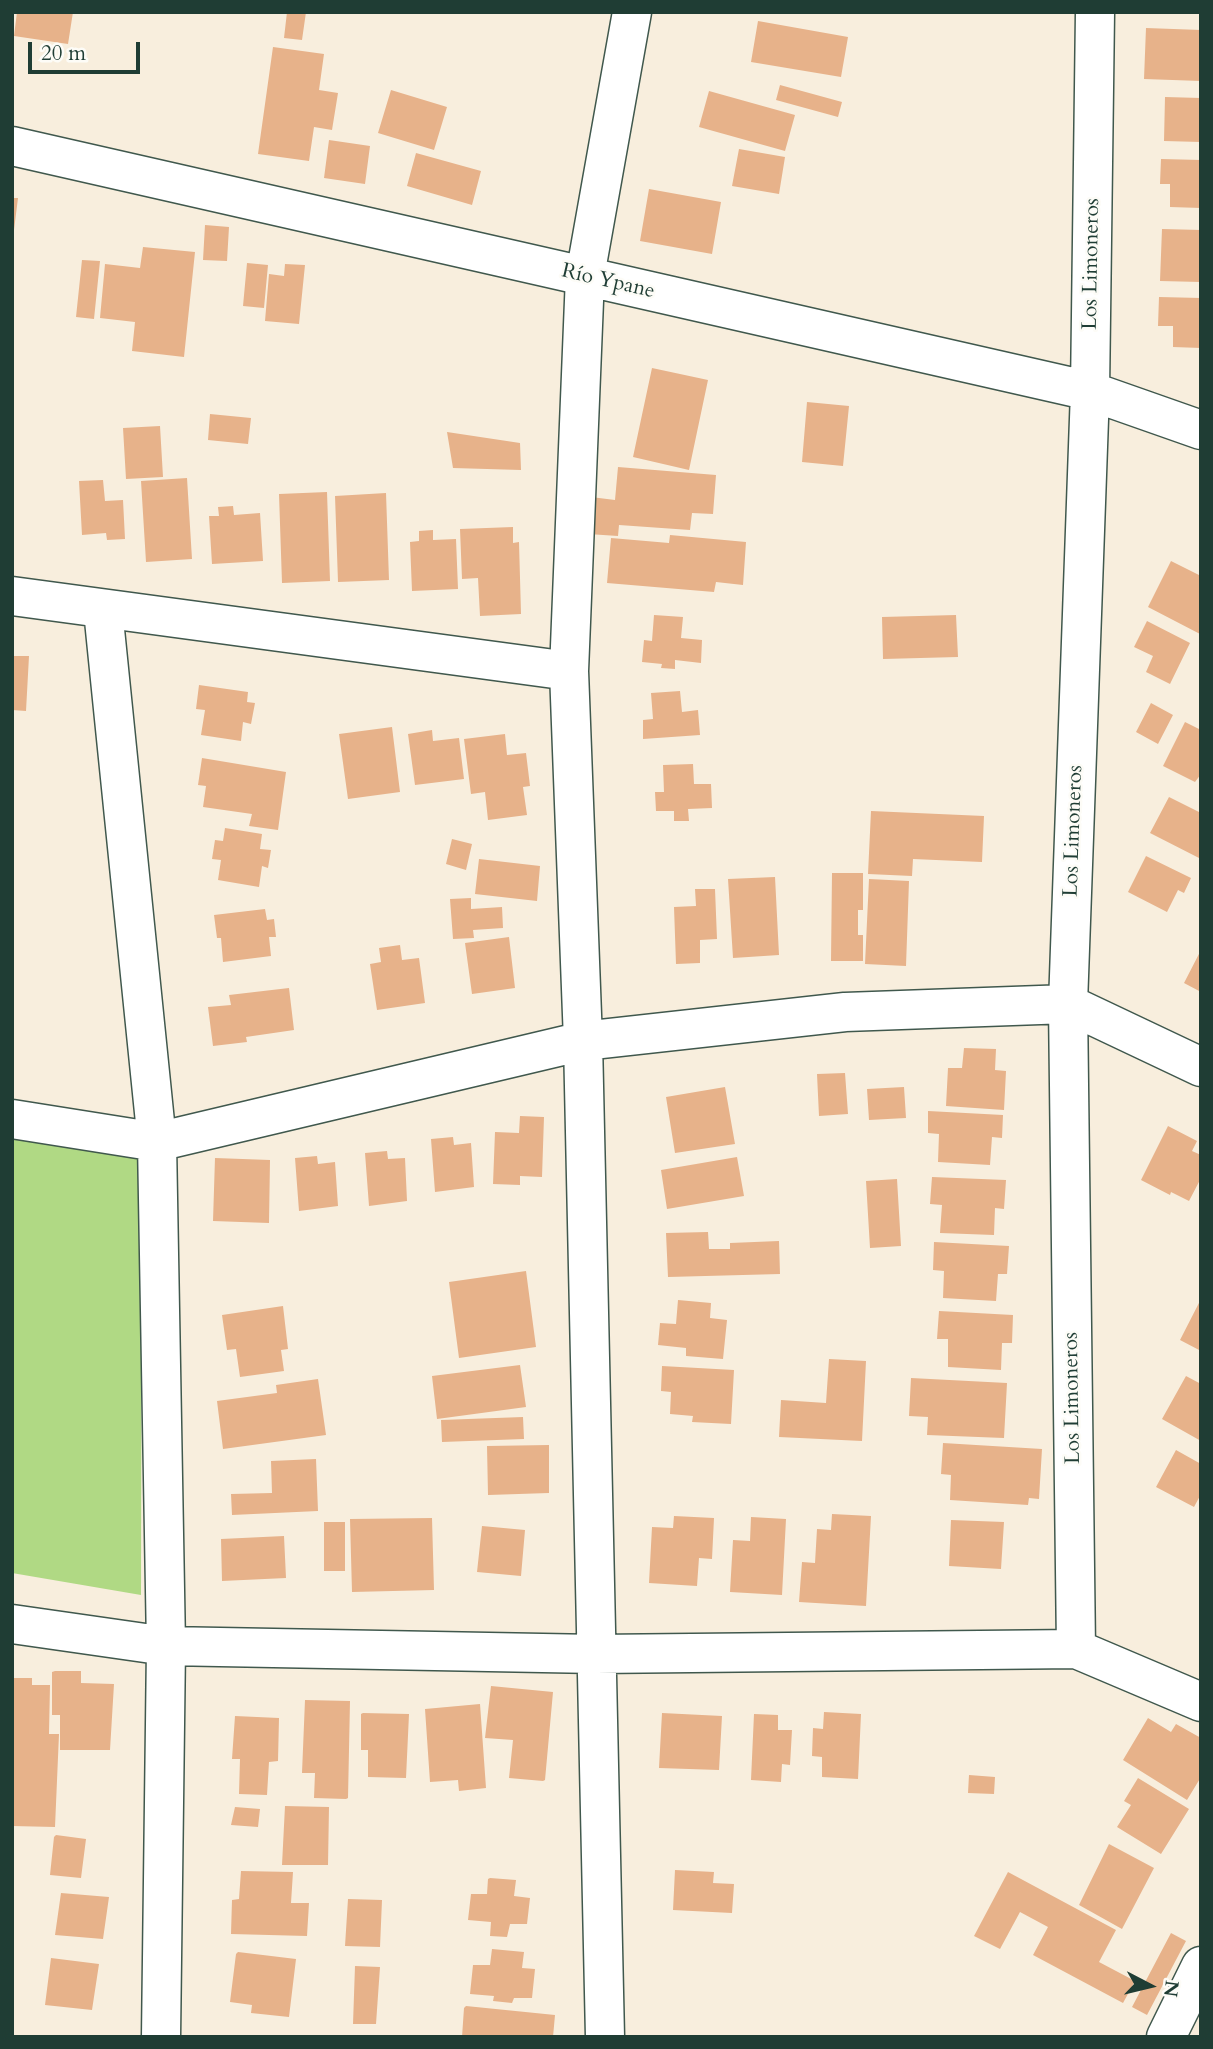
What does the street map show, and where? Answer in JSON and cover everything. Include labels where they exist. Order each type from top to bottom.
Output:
[{"type":"street","points":[[605,2037],[583,1041],[569,671],[585,276],[632,12]]},
{"type":"street","name":"Los Limoneros","points":[[1076,1649],[1068,1004],[1090,391],[1096,12]]},
{"type":"street","name":"Río Ypane","points":[[12,146],[1090,391],[1201,430]]},
{"type":"street","points":[[12,596],[569,671]]},
{"type":"street","points":[[103,610],[157,1142],[166,1646],[161,2037]]},
{"type":"street","points":[[12,1119],[157,1142],[583,1041],[845,1012],[1068,1004],[1201,1067]]},
{"type":"street","points":[[12,1624],[166,1646],[596,1654],[1076,1649],[1201,1702]]},
{"type":"street","points":[[1166,2037],[1201,1966]]},
{"type":"green space","points":[[12,1103],[142,1123],[141,1595],[12,1573]]},
{"type":"building","points":[[17,12],[73,12],[68,44],[14,36]]},
{"type":"building","points":[[287,12],[306,12],[302,40],[284,38]]},
{"type":"building","points":[[758,21],[848,37],[841,77],[751,62]]},
{"type":"building","points":[[1146,28],[1201,30],[1201,81],[1144,79]]},
{"type":"building","points":[[273,47],[324,54],[319,90],[338,93],[332,130],[314,127],[309,161],[258,154]]},
{"type":"building","points":[[780,85],[842,102],[838,117],[776,100]]},
{"type":"building","points":[[391,90],[447,107],[434,150],[378,133]]},
{"type":"building","points":[[709,91],[795,115],[785,151],[699,127]]},
{"type":"building","points":[[1165,97],[1201,98],[1201,142],[1164,141]]},
{"type":"building","points":[[329,140],[370,146],[365,184],[324,178]]},
{"type":"building","points":[[739,149],[785,157],[779,194],[732,186]]},
{"type":"building","points":[[416,153],[481,171],[472,205],[407,186]]},
{"type":"building","points":[[1161,159],[1201,160],[1201,208],[1170,207],[1170,184],[1160,184]]},
{"type":"building","points":[[649,189],[721,202],[712,254],[640,241]]},
{"type":"building","points":[[12,198],[18,198],[14,230],[12,230]]},
{"type":"building","points":[[205,225],[229,227],[227,261],[203,260]]},
{"type":"building","points":[[1162,229],[1201,230],[1201,282],[1160,281]]},
{"type":"building","points":[[143,247],[195,252],[184,357],[132,351],[135,322],[100,318],[105,264],[140,268]]},
{"type":"building","points":[[82,260],[100,261],[94,319],[76,317]]},
{"type":"building","points":[[247,263],[268,265],[264,308],[243,306]]},
{"type":"building","points":[[285,264],[305,265],[299,324],[265,321],[269,274],[284,276]]},
{"type":"building","points":[[1159,297],[1201,298],[1201,348],[1173,347],[1173,326],[1158,326]]},
{"type":"building","points":[[652,368],[708,380],[689,470],[633,457]]},
{"type":"building","points":[[807,402],[849,406],[843,466],[802,462]]},
{"type":"building","points":[[210,414],[251,418],[248,444],[208,440]]},
{"type":"building","points":[[160,426],[163,477],[126,479],[123,428]]},
{"type":"building","points":[[447,432],[520,443],[521,470],[453,468]]},
{"type":"building","points":[[618,467],[716,475],[713,514],[692,513],[690,530],[619,525],[618,536],[588,534],[591,497],[615,500]]},
{"type":"building","points":[[187,478],[192,559],[146,562],[141,481]]},
{"type":"building","points":[[103,480],[105,501],[123,500],[125,539],[107,540],[106,533],[82,535],[79,481]]},
{"type":"building","points":[[327,492],[330,581],[282,583],[279,494]]},
{"type":"building","points":[[386,493],[389,580],[338,582],[335,496]]},
{"type":"building","points":[[233,506],[234,515],[260,513],[263,561],[212,564],[209,516],[219,516],[218,507]]},
{"type":"building","points":[[513,527],[513,543],[519,542],[521,614],[480,616],[478,578],[462,579],[460,529]]},
{"type":"building","points":[[433,530],[433,540],[456,539],[458,589],[412,591],[410,542],[419,541],[419,531]]},
{"type":"building","points":[[670,535],[746,542],[743,585],[716,582],[714,592],[607,583],[611,538],[669,543]]},
{"type":"building","points":[[1171,561],[1201,576],[1200,634],[1148,607]]},
{"type":"building","points":[[654,615],[683,617],[681,638],[702,640],[701,663],[675,660],[675,669],[661,668],[662,664],[642,662],[644,640],[652,641]]},
{"type":"building","points":[[956,615],[958,657],[883,659],[882,617]]},
{"type":"building","points":[[1147,621],[1190,643],[1170,684],[1146,672],[1153,656],[1134,647]]},
{"type":"building","points":[[12,656],[29,656],[26,711],[12,710]]},
{"type":"building","points":[[199,685],[248,692],[247,702],[255,703],[251,724],[243,722],[241,741],[201,735],[205,710],[196,709]]},
{"type":"building","points":[[680,691],[682,712],[698,710],[700,735],[643,739],[643,720],[653,719],[651,693]]},
{"type":"building","points":[[1151,703],[1173,715],[1158,744],[1136,732]]},
{"type":"building","points":[[1185,722],[1201,730],[1201,774],[1195,782],[1163,766]]},
{"type":"building","points":[[392,727],[400,792],[348,799],[339,734]]},
{"type":"building","points":[[432,730],[433,741],[459,738],[464,779],[415,785],[408,734]]},
{"type":"building","points":[[505,734],[507,755],[526,753],[530,786],[523,787],[527,815],[488,820],[485,792],[471,794],[464,739]]},
{"type":"building","points":[[202,758],[286,772],[278,830],[249,826],[252,814],[203,807],[206,786],[198,785]]},
{"type":"building","points":[[693,764],[694,784],[711,784],[712,808],[688,809],[689,821],[674,821],[674,811],[656,811],[655,792],[664,792],[663,765]]},
{"type":"building","points":[[1169,797],[1201,813],[1201,859],[1150,833]]},
{"type":"building","points":[[871,811],[984,816],[982,862],[913,859],[912,876],[868,874]]},
{"type":"building","points":[[225,828],[262,834],[260,849],[271,850],[268,868],[262,866],[259,887],[218,880],[221,860],[212,859],[215,840],[223,841]]},
{"type":"building","points":[[452,839],[472,844],[466,870],[446,864]]},
{"type":"building","points":[[1146,856],[1191,878],[1184,893],[1178,890],[1167,912],[1128,892]]},
{"type":"building","points":[[479,859],[540,866],[537,901],[475,894]]},
{"type":"building","points":[[832,873],[863,873],[863,910],[858,910],[858,935],[863,935],[863,961],[831,961]]},
{"type":"building","points":[[775,877],[779,955],[733,958],[728,879]]},
{"type":"building","points":[[869,879],[909,881],[906,966],[865,964]]},
{"type":"building","points":[[695,889],[715,889],[717,939],[700,940],[700,963],[676,964],[674,907],[696,906]]},
{"type":"building","points":[[471,898],[471,909],[502,907],[503,928],[473,930],[474,938],[453,939],[450,899]]},
{"type":"building","points":[[265,909],[267,920],[274,919],[276,937],[269,937],[271,956],[223,962],[221,938],[217,938],[214,915]]},
{"type":"building","points":[[509,937],[515,988],[472,994],[465,943]]},
{"type":"building","points":[[400,945],[402,960],[419,958],[425,1003],[377,1010],[370,964],[381,962],[379,948]]},
{"type":"building","points":[[1201,950],[1201,992],[1184,983]]},
{"type":"building","points":[[289,988],[294,1030],[246,1037],[247,1042],[213,1046],[208,1007],[231,1005],[229,995]]},
{"type":"building","points":[[964,1048],[996,1049],[995,1070],[1006,1071],[1004,1110],[946,1106],[948,1068],[962,1068]]},
{"type":"building","points":[[845,1073],[848,1114],[819,1116],[817,1074]]},
{"type":"building","points":[[725,1087],[735,1144],[675,1153],[666,1097]]},
{"type":"building","points":[[904,1087],[906,1118],[869,1120],[867,1089]]},
{"type":"building","points":[[928,1111],[1003,1115],[1002,1138],[992,1137],[990,1165],[938,1162],[939,1134],[928,1133]]},
{"type":"building","points":[[520,1116],[544,1117],[542,1177],[520,1176],[520,1185],[493,1184],[495,1132],[519,1133]]},
{"type":"building","points":[[1168,1126],[1197,1141],[1192,1151],[1201,1155],[1201,1178],[1189,1201],[1171,1192],[1170,1195],[1141,1180]]},
{"type":"building","points":[[453,1137],[454,1145],[471,1143],[474,1187],[435,1192],[431,1139]]},
{"type":"building","points":[[387,1151],[388,1159],[405,1158],[407,1201],[369,1206],[365,1153]]},
{"type":"building","points":[[317,1156],[318,1164],[335,1162],[338,1206],[299,1211],[295,1158]]},
{"type":"building","points":[[737,1157],[744,1196],[667,1209],[661,1170]]},
{"type":"building","points":[[215,1158],[270,1160],[269,1223],[213,1221]]},
{"type":"building","points":[[932,1177],[1006,1180],[1004,1209],[995,1208],[994,1235],[940,1233],[942,1205],[930,1204]]},
{"type":"building","points":[[897,1179],[901,1246],[870,1248],[866,1181]]},
{"type":"building","points":[[708,1232],[709,1249],[730,1249],[730,1243],[779,1241],[780,1274],[668,1277],[666,1233]]},
{"type":"building","points":[[934,1242],[1009,1246],[1007,1274],[998,1274],[996,1301],[943,1298],[944,1271],[933,1270]]},
{"type":"building","points":[[526,1271],[536,1347],[459,1358],[449,1282]]},
{"type":"building","points":[[1201,1299],[1201,1351],[1180,1340]]},
{"type":"building","points":[[678,1300],[711,1303],[710,1318],[727,1320],[723,1359],[686,1356],[686,1348],[658,1345],[660,1323],[676,1324]]},
{"type":"building","points":[[283,1306],[288,1349],[281,1350],[284,1371],[240,1377],[236,1349],[227,1350],[222,1315]]},
{"type":"building","points":[[939,1311],[1013,1315],[1012,1343],[1002,1343],[1001,1370],[948,1367],[948,1339],[937,1339]]},
{"type":"building","points":[[829,1359],[866,1361],[862,1441],[779,1437],[781,1400],[826,1403]]},
{"type":"building","points":[[520,1365],[526,1407],[437,1419],[432,1376]]},
{"type":"building","points":[[662,1366],[734,1370],[731,1424],[692,1422],[693,1416],[670,1414],[671,1392],[661,1391]]},
{"type":"building","points":[[1186,1376],[1201,1384],[1201,1441],[1162,1419]]},
{"type":"building","points":[[911,1378],[1007,1383],[1004,1438],[927,1435],[928,1417],[909,1416]]},
{"type":"building","points":[[318,1379],[326,1435],[223,1449],[217,1401],[277,1393],[276,1385]]},
{"type":"building","points":[[523,1417],[524,1439],[442,1442],[441,1420]]},
{"type":"building","points":[[943,1443],[1042,1449],[1039,1499],[1029,1498],[1028,1505],[950,1500],[951,1475],[941,1474]]},
{"type":"building","points":[[549,1445],[549,1493],[488,1495],[487,1446]]},
{"type":"building","points":[[1176,1450],[1201,1464],[1201,1494],[1194,1507],[1156,1487]]},
{"type":"building","points":[[316,1459],[318,1511],[232,1515],[231,1494],[272,1493],[271,1461]]},
{"type":"building","points":[[832,1514],[871,1516],[866,1606],[799,1602],[802,1562],[815,1563],[817,1529],[831,1530]]},
{"type":"building","points":[[674,1516],[714,1518],[712,1559],[699,1558],[697,1586],[649,1583],[652,1527],[673,1528]]},
{"type":"building","points":[[751,1517],[786,1519],[782,1595],[730,1592],[733,1540],[750,1541]]},
{"type":"building","points":[[432,1518],[434,1590],[352,1592],[350,1519]]},
{"type":"building","points":[[951,1520],[1004,1522],[1001,1569],[949,1566]]},
{"type":"building","points":[[324,1522],[345,1522],[345,1571],[324,1571]]},
{"type":"building","points":[[482,1526],[525,1530],[521,1576],[477,1572]]},
{"type":"building","points":[[284,1536],[286,1578],[222,1581],[221,1539]]},
{"type":"building","points":[[81,1671],[81,1683],[114,1684],[110,1750],[60,1750],[60,1715],[52,1715],[52,1672]]},
{"type":"building","points":[[12,1678],[32,1678],[32,1685],[50,1685],[49,1734],[59,1734],[55,1827],[12,1826]]},
{"type":"building","points":[[491,1686],[553,1692],[545,1780],[509,1778],[513,1740],[485,1738]]},
{"type":"building","points":[[305,1700],[350,1701],[346,1799],[314,1798],[315,1773],[302,1773]]},
{"type":"building","points":[[480,1704],[486,1788],[459,1791],[458,1780],[430,1782],[425,1709]]},
{"type":"building","points":[[824,1712],[861,1714],[858,1779],[822,1777],[822,1757],[812,1756],[813,1728],[823,1729]]},
{"type":"building","points":[[363,1713],[409,1714],[406,1778],[368,1777],[368,1750],[361,1750]]},
{"type":"building","points":[[662,1713],[722,1716],[719,1770],[659,1768]]},
{"type":"building","points":[[754,1714],[778,1715],[778,1730],[792,1730],[790,1765],[782,1764],[781,1782],[751,1780]]},
{"type":"building","points":[[235,1716],[279,1718],[278,1761],[269,1762],[267,1795],[239,1794],[240,1759],[232,1759]]},
{"type":"building","points":[[1148,1718],[1171,1732],[1176,1724],[1201,1738],[1201,1777],[1187,1800],[1123,1760]]},
{"type":"building","points":[[969,1775],[995,1777],[994,1794],[968,1793]]},
{"type":"building","points":[[1138,1778],[1189,1809],[1161,1854],[1117,1827],[1131,1805],[1124,1801]]},
{"type":"building","points":[[285,1806],[329,1807],[328,1865],[282,1865]]},
{"type":"building","points":[[235,1807],[260,1809],[258,1827],[231,1825]]},
{"type":"building","points":[[56,1835],[86,1839],[81,1878],[50,1875]]},
{"type":"building","points":[[1109,1844],[1154,1868],[1122,1929],[1079,1905]]},
{"type":"building","points":[[675,1870],[714,1872],[713,1883],[734,1884],[732,1913],[673,1910]]},
{"type":"building","points":[[241,1871],[293,1872],[291,1903],[309,1903],[307,1936],[231,1934],[232,1900],[239,1899]]},
{"type":"building","points":[[1008,1872],[1116,1930],[1099,1962],[1135,1981],[1123,2003],[1033,1955],[1048,1927],[1020,1912],[1000,1949],[974,1936]]},
{"type":"building","points":[[490,1878],[516,1880],[514,1896],[530,1898],[527,1924],[510,1924],[507,1937],[490,1936],[491,1922],[468,1920],[471,1894],[487,1894]]},
{"type":"building","points":[[61,1893],[109,1897],[103,1939],[55,1935]]},
{"type":"building","points":[[348,1899],[382,1900],[380,1947],[345,1946]]},
{"type":"building","points":[[1171,1933],[1186,1941],[1147,2015],[1132,2007]]},
{"type":"building","points":[[492,1949],[524,1952],[522,1968],[535,1969],[532,1998],[514,1998],[512,2003],[493,2001],[494,1996],[470,1994],[473,1965],[490,1965]]},
{"type":"building","points":[[238,1952],[296,1959],[289,2017],[251,2013],[252,2005],[230,2002]]},
{"type":"building","points":[[51,1958],[99,1964],[92,2010],[45,2005]]},
{"type":"building","points":[[355,1966],[380,1967],[376,2024],[353,2024]]},
{"type":"building","points":[[466,2006],[555,2015],[553,2037],[462,2037]]}]
